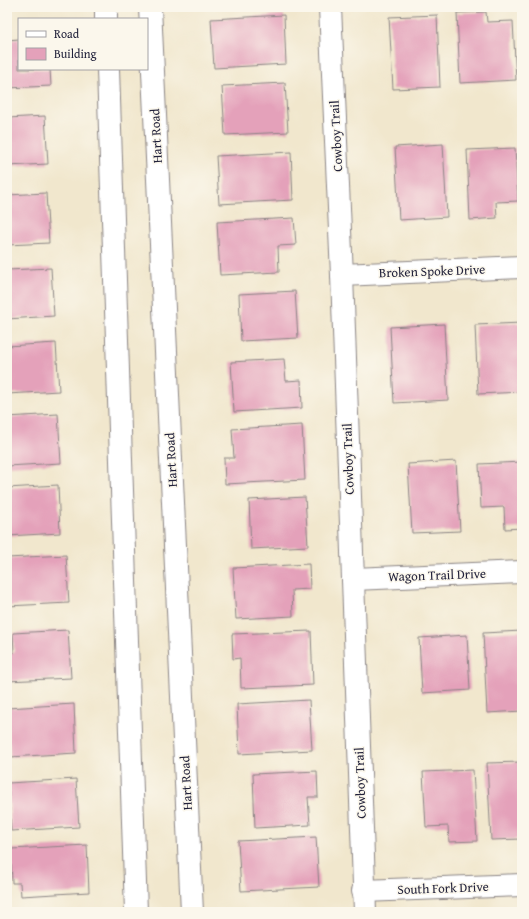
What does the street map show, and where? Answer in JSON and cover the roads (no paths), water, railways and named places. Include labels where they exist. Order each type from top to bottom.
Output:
[{"type":"street","points":[[106,7],[106,18]]},
{"type":"street","name":"Hart Road","points":[[150,7],[192,912]]},
{"type":"street","name":"Cowboy Trail","points":[[330,7],[342,275],[364,902]]},
{"type":"street","points":[[108,70],[136,912]]},
{"type":"street","name":"Broken Spoke Drive","points":[[342,275],[522,267]]},
{"type":"street","name":"Wagon Trail Drive","points":[[353,579],[522,572]]},
{"type":"street","name":"South Fork Drive","points":[[364,902],[522,885]]}]
